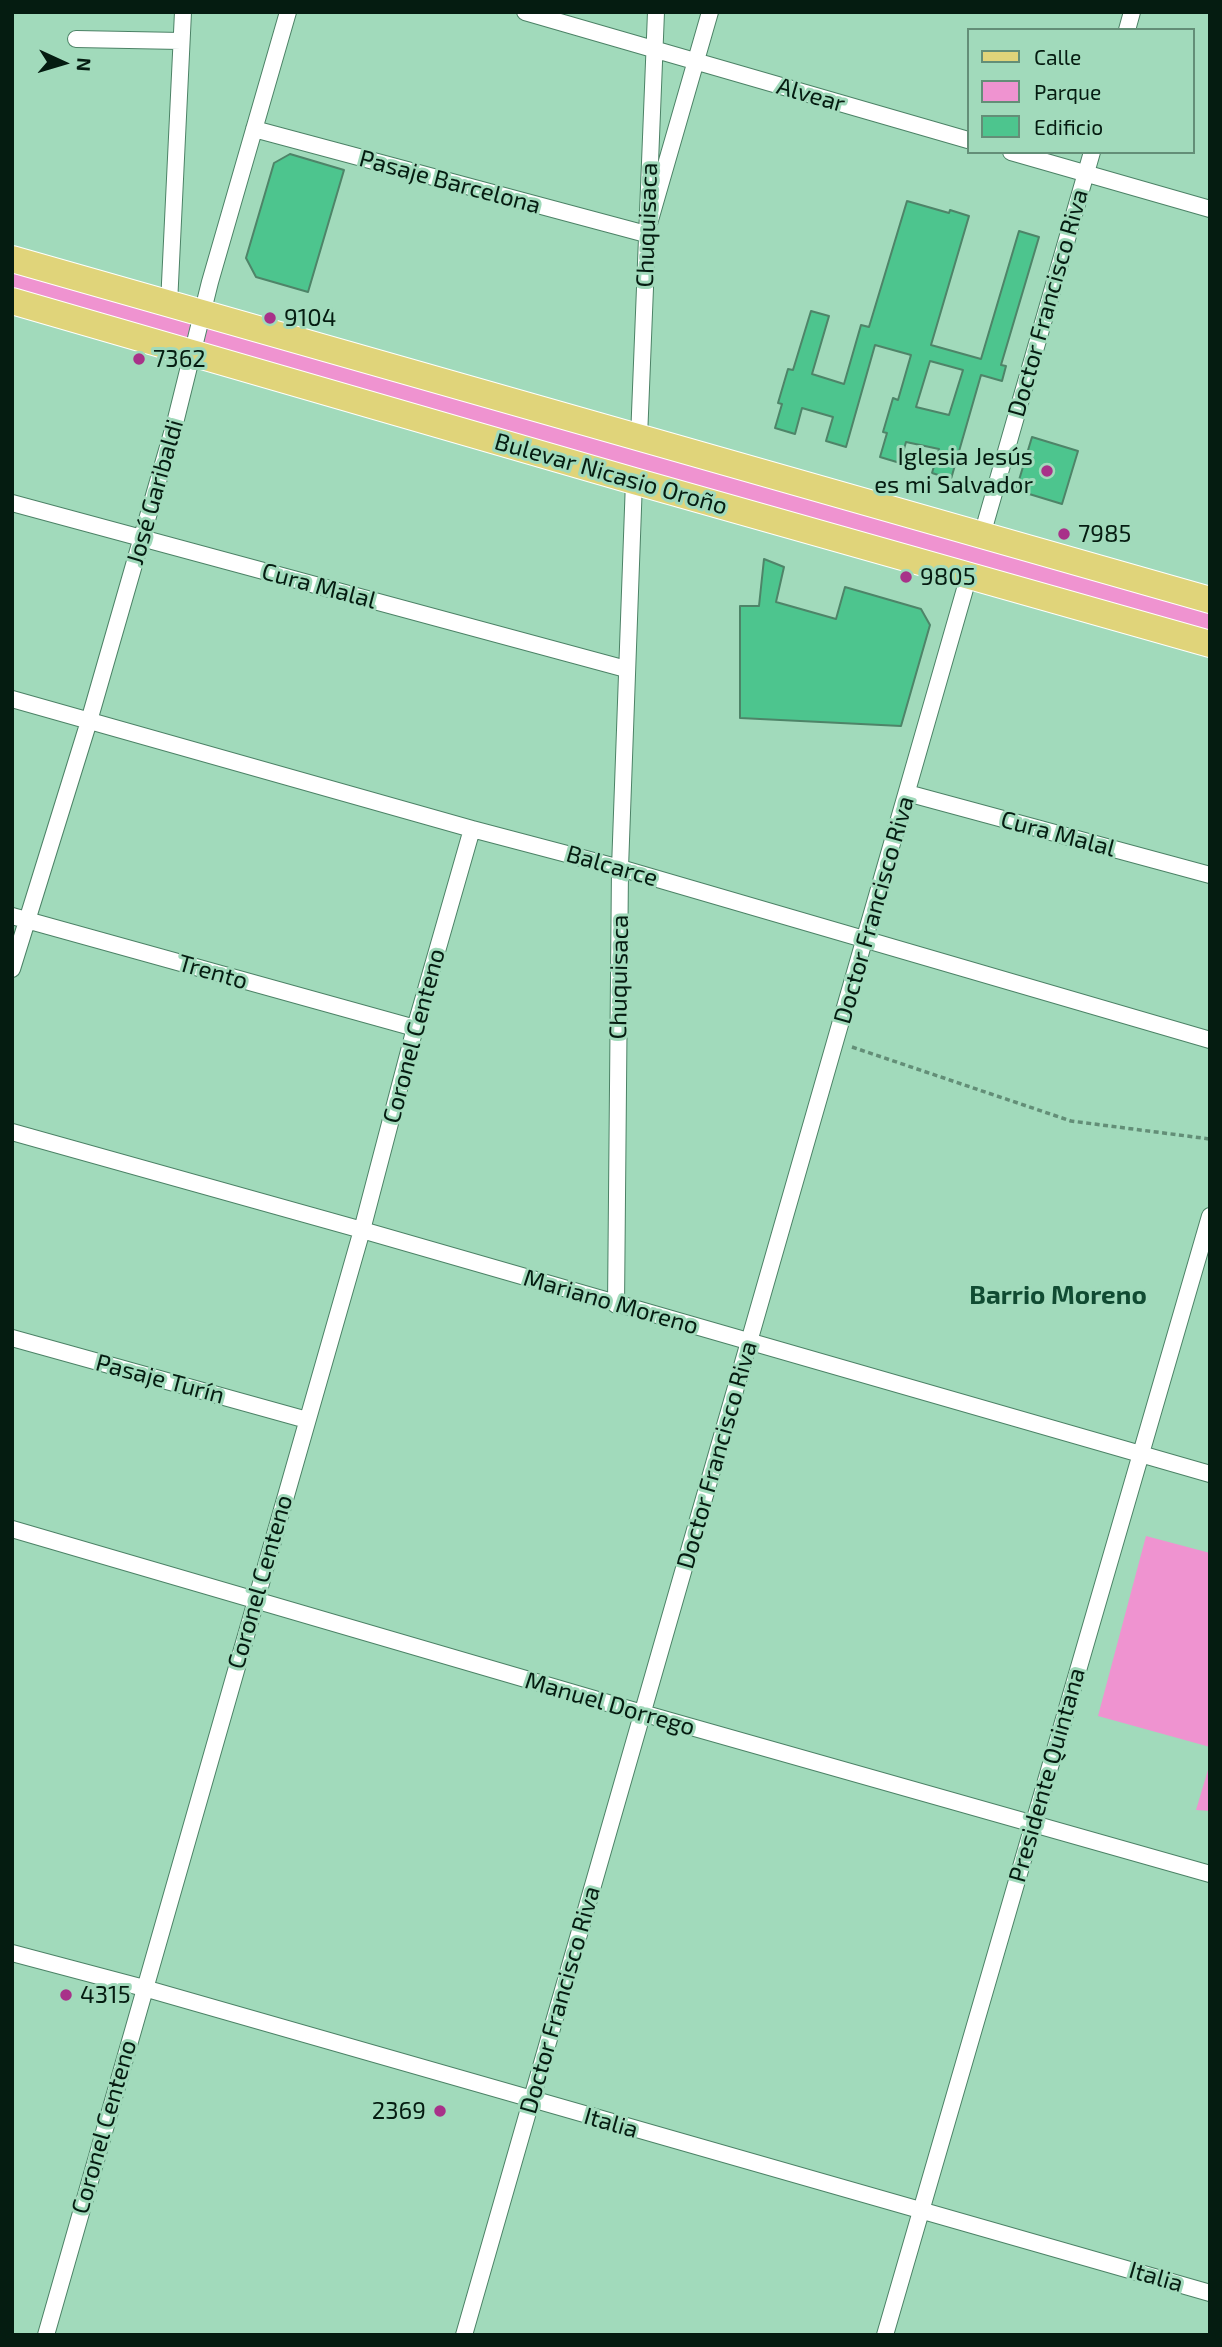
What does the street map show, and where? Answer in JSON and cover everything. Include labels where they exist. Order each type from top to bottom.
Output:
[{"type":"main road","name":"Bulevar Nicasio Oroño","points":[[12,259],[1210,600]]},
{"type":"main road","name":"Bulevar Nicasio Oroño","points":[[12,301],[1210,644]]},
{"type":"street","points":[[169,304],[183,12]]},
{"type":"street","name":"José Garibaldi","points":[[12,969],[19,918],[89,721],[176,419],[202,313],[288,12]]},
{"type":"street","name":"Alvear","points":[[525,12],[967,140]]},
{"type":"street","name":"Chuquisaca","points":[[639,438],[656,12]]},
{"type":"street","points":[[646,234],[710,12]]},
{"type":"street","points":[[76,39],[181,41]]},
{"type":"street","name":"Pasaje Barcelona","points":[[254,129],[646,234]]},
{"type":"street","points":[[1019,154],[1210,209]]},
{"type":"street","name":"Doctor Francisco Riva","points":[[982,535],[1090,154]]},
{"type":"street","name":"Chuquisaca","points":[[616,1305],[620,868],[634,481]]},
{"type":"street","name":"Cura Malal","points":[[12,503],[626,669]]},
{"type":"street","name":"Doctor Francisco Riva","points":[[464,2335],[969,575]]},
{"type":"street","name":"Balcarce","points":[[12,699],[620,868],[1210,1040]]},
{"type":"street","name":"Cura Malal","points":[[907,793],[1210,875]]},
{"type":"street","name":"Coronel Centeno","points":[[46,2335],[362,1230],[415,1028],[472,829]]},
{"type":"street","name":"Trento","points":[[19,918],[415,1028]]},
{"type":"street","name":"Mariano Moreno","points":[[12,1132],[1210,1474]]},
{"type":"street","name":"Presidente Quintana","points":[[885,2335],[1210,1216]]},
{"type":"street","name":"Pasaje Turín","points":[[12,1338],[307,1420]]},
{"type":"street","name":"Manuel Dorrego","points":[[12,1529],[642,1713],[1210,1874]]},
{"type":"street","name":"Italia","points":[[12,1953],[144,1988],[1210,2293]]},
{"type":"path","points":[[836,1042],[1071,1121],[1210,1139]]},
{"type":"green space","points":[[12,259],[1210,600],[1210,644],[12,301]]},
{"type":"green space","points":[[1146,1536],[1210,1553],[1210,1747],[1098,1716]]},
{"type":"green space","points":[[1210,1763],[1210,1811],[1196,1810]]},
{"type":"building","points":[[290,154],[344,170],[308,292],[256,277],[246,258],[274,163]]},
{"type":"building","points":[[907,201],[969,216],[931,345],[981,359],[1019,231],[1039,237],[1001,365],[1006,366],[1002,381],[981,375],[951,479],[932,473],[939,449],[906,442],[900,463],[880,457],[887,433],[883,432],[893,398],[898,400],[911,355],[875,345],[846,447],[826,441],[833,417],[802,408],[795,434],[775,428],[782,404],[778,403],[788,369],[793,370],[811,311],[829,316],[812,374],[844,384],[861,325],[869,327]],"holes":[[[930,361],[963,370],[949,415],[916,407]]]},
{"type":"building","name":"Iglesia Jesús es mi Salvador","points":[[1032,437],[1078,451],[1062,504],[1016,490]]},
{"type":"building","points":[[764,559],[784,567],[776,602],[836,619],[845,587],[921,609],[930,625],[901,726],[740,718],[740,606],[759,606]]},
{"type":"place","name":"9104","points":[[270,318]]},
{"type":"place","name":"7362","points":[[139,359]]},
{"type":"place","name":"Iglesia Jesús es mi Salvador","points":[[1047,471]]},
{"type":"place","name":"7985","points":[[1064,534]]},
{"type":"place","name":"9805","points":[[906,577]]},
{"type":"place","name":"4315","points":[[66,1995]]},
{"type":"place","name":"2369","points":[[440,2111]]},
{"type":"district","name":"Barrio Moreno","points":[[1058,1295]]}]
